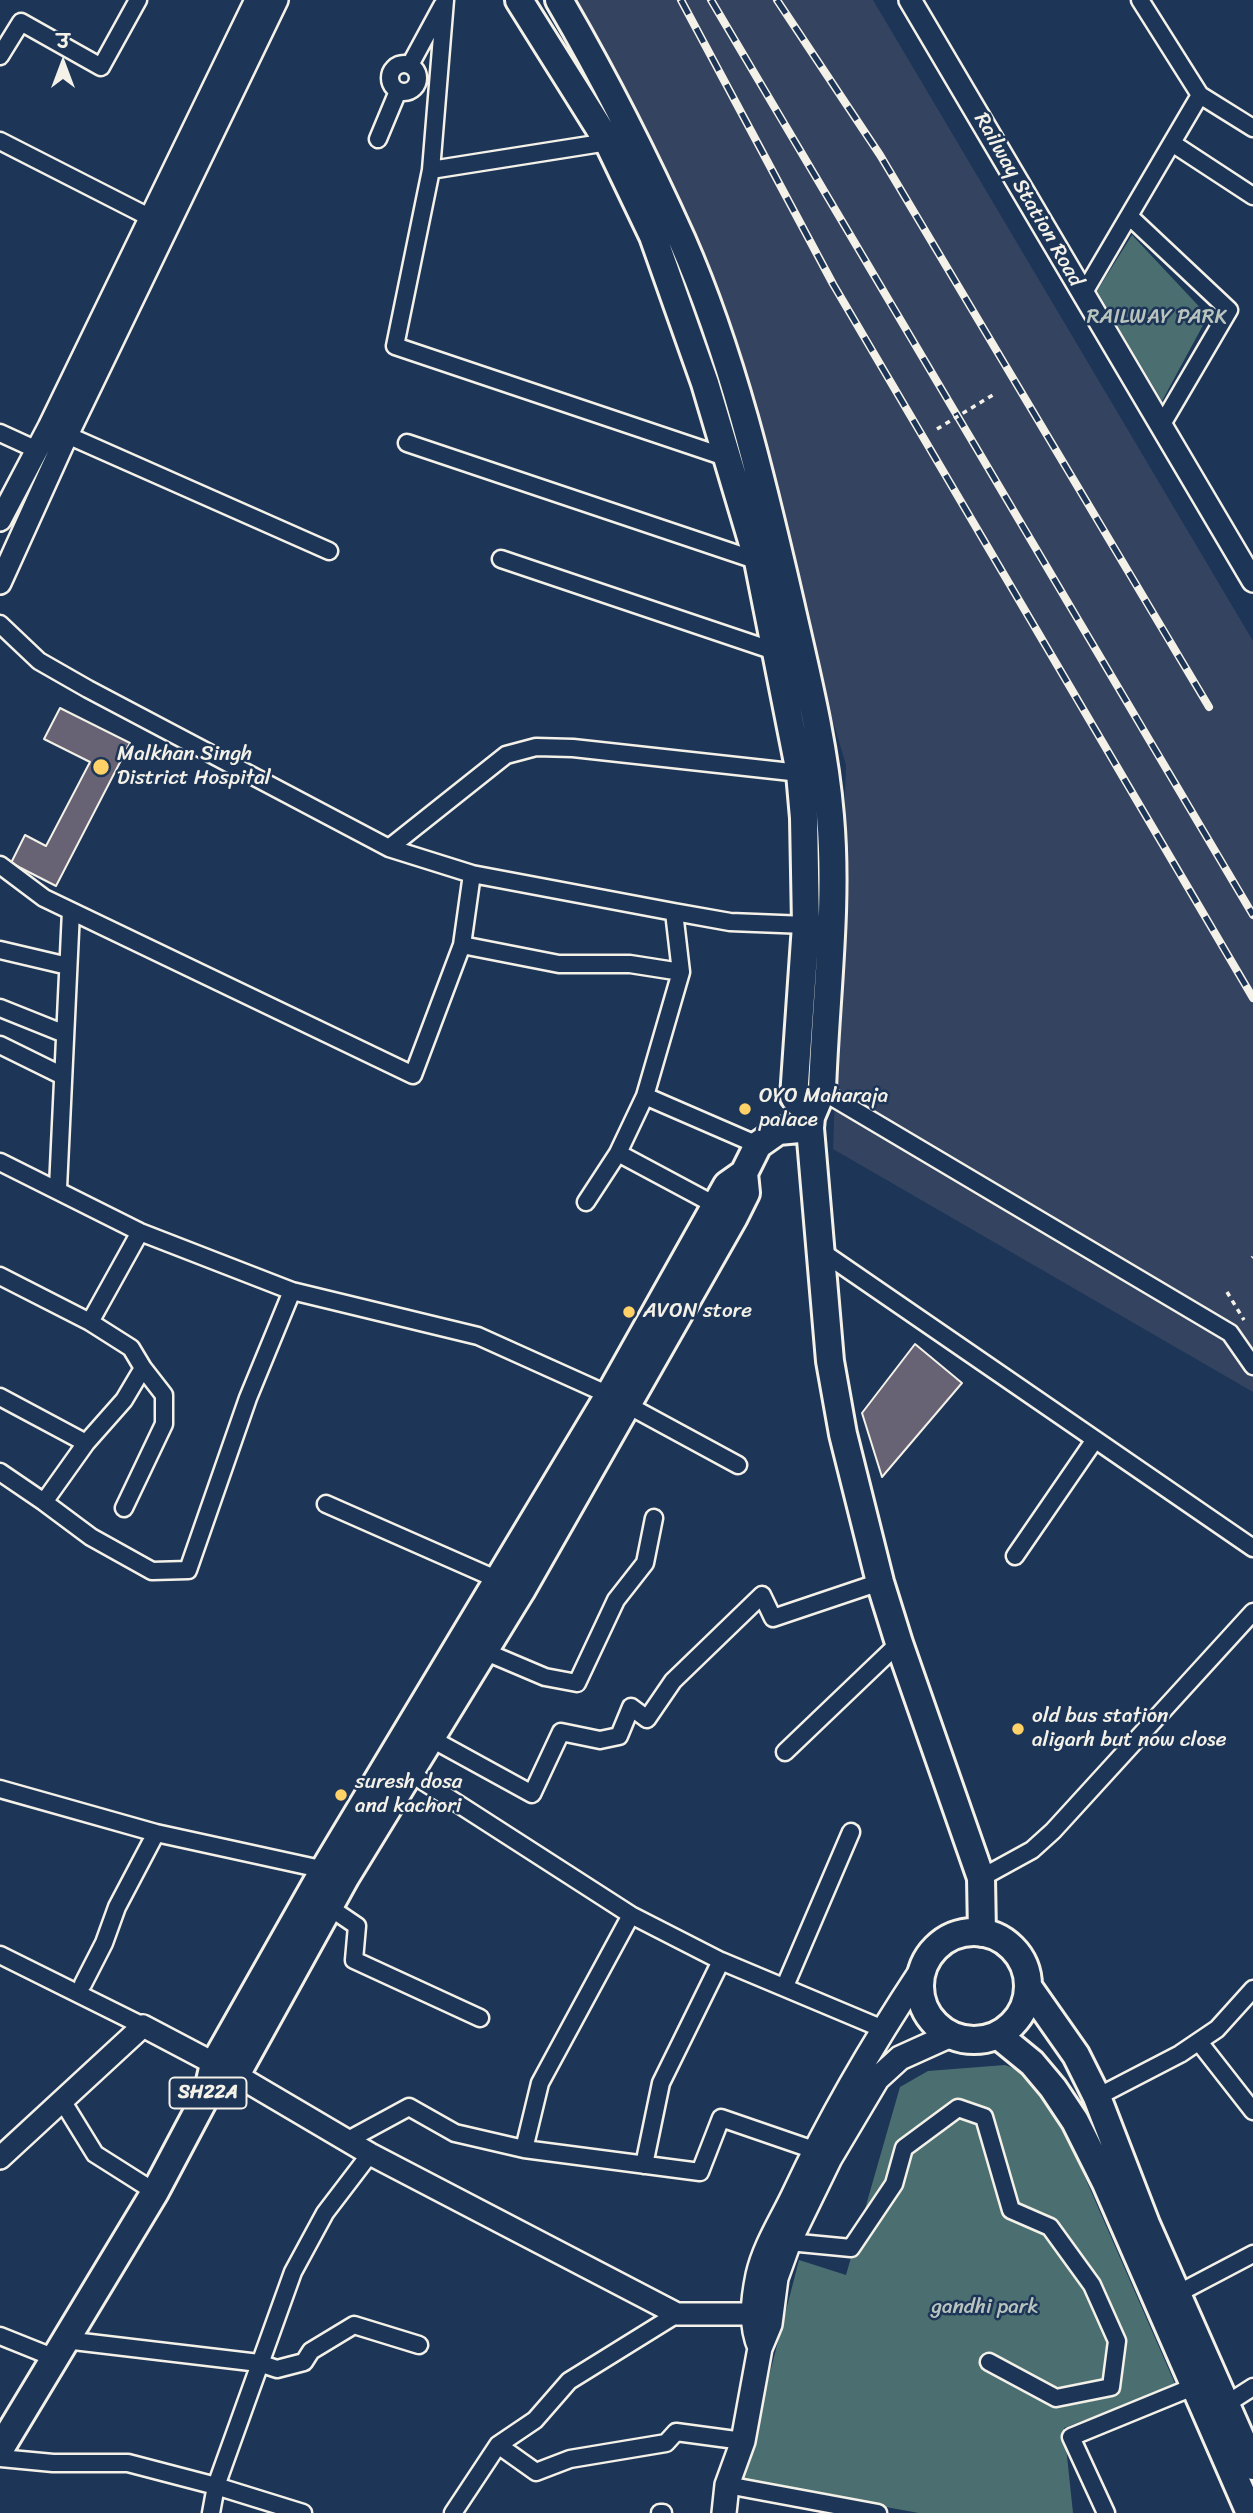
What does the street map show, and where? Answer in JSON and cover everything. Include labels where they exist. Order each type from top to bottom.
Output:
[{"type":"main road","points":[[519,0],[608,142],[717,379],[729,458],[758,561],[800,773],[807,868],[806,925],[794,1097],[810,1123]]},
{"type":"main road","points":[[559,0],[604,82],[682,242],[717,379],[781,565],[825,767],[833,864],[822,1091],[810,1123],[818,1249],[830,1361],[843,1434],[880,1582],[981,1878],[982,1933]]},
{"type":"main road","points":[[758,1145],[778,1131],[810,1123]]},
{"type":"main road","name":"SH22A","points":[[691,1271],[727,1185],[744,1172],[758,1145]]},
{"type":"main road","name":"SH22A","points":[[225,2069],[335,1873],[510,1585],[691,1271],[746,1193],[744,1172]]},
{"type":"main road","name":"SH22A","points":[[400,1766],[430,1738],[486,1652],[510,1585]]},
{"type":"main road","name":"SH22A","points":[[0,2449],[155,2192],[206,2094],[225,2069],[329,1907],[335,1873]]},
{"type":"main road","points":[[724,2513],[727,2484],[743,2441],[760,2348],[762,2314],[758,2274],[773,2235],[814,2150],[883,2029],[928,1957],[951,1937],[982,1933],[996,1937],[1016,1950],[1026,1971],[1029,1989],[1076,2055],[1097,2097],[1177,2294],[1253,2466]]},
{"type":"main road","points":[[921,1970],[921,2001],[933,2021],[951,2035],[966,2040],[999,2036],[1019,2016],[1029,1989]]},
{"type":"main road","points":[[762,2314],[789,2242],[830,2158],[877,2080],[900,2058],[951,2035]]},
{"type":"main road","points":[[999,2036],[1032,2063],[1054,2088],[1075,2121],[1106,2183],[1193,2387],[1251,2513]]},
{"type":"street","points":[[0,56],[21,22],[101,67],[138,0]]},
{"type":"street","points":[[0,583],[58,431],[151,218],[256,0]]},
{"type":"street","points":[[0,520],[35,449],[58,431],[277,0]]},
{"type":"street","points":[[378,139],[398,91],[409,91],[417,83],[417,72],[410,65],[445,0]]},
{"type":"street","points":[[445,0],[431,170],[395,346],[729,458]]},
{"type":"street","name":"Railway Station Road","points":[[910,0],[1253,582]]},
{"type":"street","points":[[1140,0],[1200,95],[1253,128]]},
{"type":"street","points":[[1083,294],[1200,95]]},
{"type":"street","points":[[0,141],[151,218]]},
{"type":"street","points":[[431,170],[608,142]]},
{"type":"street","points":[[1172,143],[1253,196]]},
{"type":"street","points":[[1129,216],[1229,310],[1161,426]]},
{"type":"street","points":[[58,431],[329,551]]},
{"type":"street","points":[[0,433],[35,449]]},
{"type":"street","points":[[408,443],[758,561]]},
{"type":"street","points":[[501,559],[777,652]]},
{"type":"street","points":[[0,624],[39,661],[78,684],[389,848],[472,874],[674,912],[730,922],[806,925]]},
{"type":"street","points":[[389,848],[506,755],[536,747],[573,748],[800,773]]},
{"type":"street","points":[[0,865],[44,898],[413,1075],[462,945],[472,874]]},
{"type":"street","points":[[58,1188],[71,911]]},
{"type":"street","points":[[586,1202],[618,1153],[645,1096],[681,972],[674,912]]},
{"type":"street","points":[[462,945],[559,964],[630,964],[681,972]]},
{"type":"street","points":[[0,950],[68,966]]},
{"type":"street","points":[[0,1008],[65,1034]]},
{"type":"street","points":[[0,1045],[63,1076]]},
{"type":"street","points":[[822,1091],[1230,1333],[1253,1366]]},
{"type":"street","points":[[645,1096],[758,1145]]},
{"type":"street","points":[[618,1153],[717,1206]]},
{"type":"street","points":[[0,1162],[58,1188],[140,1232],[292,1291],[478,1336],[618,1400],[738,1465]]},
{"type":"street","points":[[90,1322],[140,1232]]},
{"type":"street","points":[[818,1249],[1253,1548]]},
{"type":"street","points":[[0,1276],[90,1322],[131,1348],[164,1395],[164,1424],[124,1508]]},
{"type":"street","points":[[0,1472],[91,1537],[152,1571],[188,1570],[248,1398],[292,1291]]},
{"type":"street","points":[[44,1502],[86,1443],[124,1400],[144,1368]]},
{"type":"street","points":[[0,1397],[86,1443]]},
{"type":"street","points":[[1015,1556],[1094,1441]]},
{"type":"street","points":[[326,1504],[510,1585]]},
{"type":"street","points":[[486,1652],[545,1677],[577,1683],[616,1600],[645,1563],[654,1518]]},
{"type":"street","points":[[430,1738],[531,1794],[561,1732],[600,1740],[620,1736],[631,1707],[647,1718],[673,1681],[762,1595],[773,1618],[880,1582]]},
{"type":"street","points":[[981,1878],[1032,1850],[1054,1831],[1253,1612]]},
{"type":"street","points":[[785,1752],[899,1643]]},
{"type":"street","points":[[400,1766],[631,1915],[721,1961],[883,2029]]},
{"type":"street","points":[[0,1789],[156,1833],[335,1873]]},
{"type":"street","points":[[785,1986],[851,1832]]},
{"type":"street","points":[[83,1984],[104,1943],[117,1908],[156,1833]]},
{"type":"street","points":[[329,1907],[357,1926],[354,1960],[480,2018]]},
{"type":"street","points":[[524,2150],[540,2082],[631,1915]]},
{"type":"street","points":[[0,1955],[225,2069],[350,2139],[370,2154],[677,2314],[762,2314]]},
{"type":"street","points":[[644,2165],[661,2083],[721,1961]]},
{"type":"street","points":[[1097,2097],[1199,2042],[1217,2029],[1253,1989]]},
{"type":"street","points":[[3,2151],[63,2102],[143,2026]]},
{"type":"street","points":[[1199,2042],[1253,2110]]},
{"type":"street","points":[[63,2102],[95,2154],[155,2192]]},
{"type":"street","points":[[350,2139],[409,2107],[455,2133],[524,2150],[700,2172],[720,2118],[814,2150]]},
{"type":"street","points":[[789,2242],[851,2248],[894,2184],[904,2148],[958,2108],[984,2117],[1012,2210],[1050,2227],[1092,2285],[1118,2342],[1111,2387],[1056,2398],[989,2362]]},
{"type":"street","points":[[211,2513],[216,2486],[293,2272],[325,2213],[370,2154]]},
{"type":"street","points":[[1177,2294],[1253,2254]]},
{"type":"street","points":[[453,2513],[498,2445],[535,2420],[569,2381],[677,2314]]},
{"type":"street","points":[[0,2336],[60,2349],[259,2363],[277,2369],[304,2362],[311,2351],[354,2325],[419,2345]]},
{"type":"street","points":[[1106,2513],[1071,2437],[1193,2387]]},
{"type":"street","points":[[1225,2404],[1253,2387]]},
{"type":"street","points":[[498,2445],[536,2472],[570,2459],[666,2443],[676,2432],[743,2441]]},
{"type":"street","points":[[0,2458],[53,2463],[128,2463],[303,2513]]},
{"type":"street","points":[[727,2484],[878,2513]]},
{"type":"path","points":[[937,429],[996,393]]},
{"type":"path","points":[[1227,1293],[1246,1322]]},
{"type":"shaded area","points":[[569,0],[873,0],[1253,641],[1253,1392],[833,1149],[846,765],[779,540],[691,223]]},
{"type":"green space","name":"RAILWAY PARK","points":[[1132,235],[1208,316],[1162,401],[1097,291]]},
{"type":"green space","name":"gandhi park","points":[[1005,2065],[1042,2079],[1176,2386],[1064,2428],[1073,2513],[919,2513],[742,2481],[799,2260],[846,2275],[900,2087],[928,2071]]},
{"type":"building","points":[[60,708],[130,743],[56,886],[11,863],[25,835],[46,846],[90,762],[44,739]]},
{"type":"building","points":[[915,1344],[962,1383],[882,1477],[862,1413]]},
{"type":"railway","points":[[681,0],[833,284],[1253,998]]},
{"type":"railway","points":[[711,0],[1253,915]]},
{"type":"railway","points":[[777,0],[880,155],[1209,707]]},
{"type":"place","name":"Malkhan Singh District Hospital","points":[[101,767]]},
{"type":"place","name":"OYO Maharaja palace","points":[[745,1109]]},
{"type":"place","name":"AVON store","points":[[629,1312]]},
{"type":"place","name":"old bus station aligarh but now close","points":[[1018,1729]]},
{"type":"place","name":"suresh dosa and kachori","points":[[341,1795]]}]
